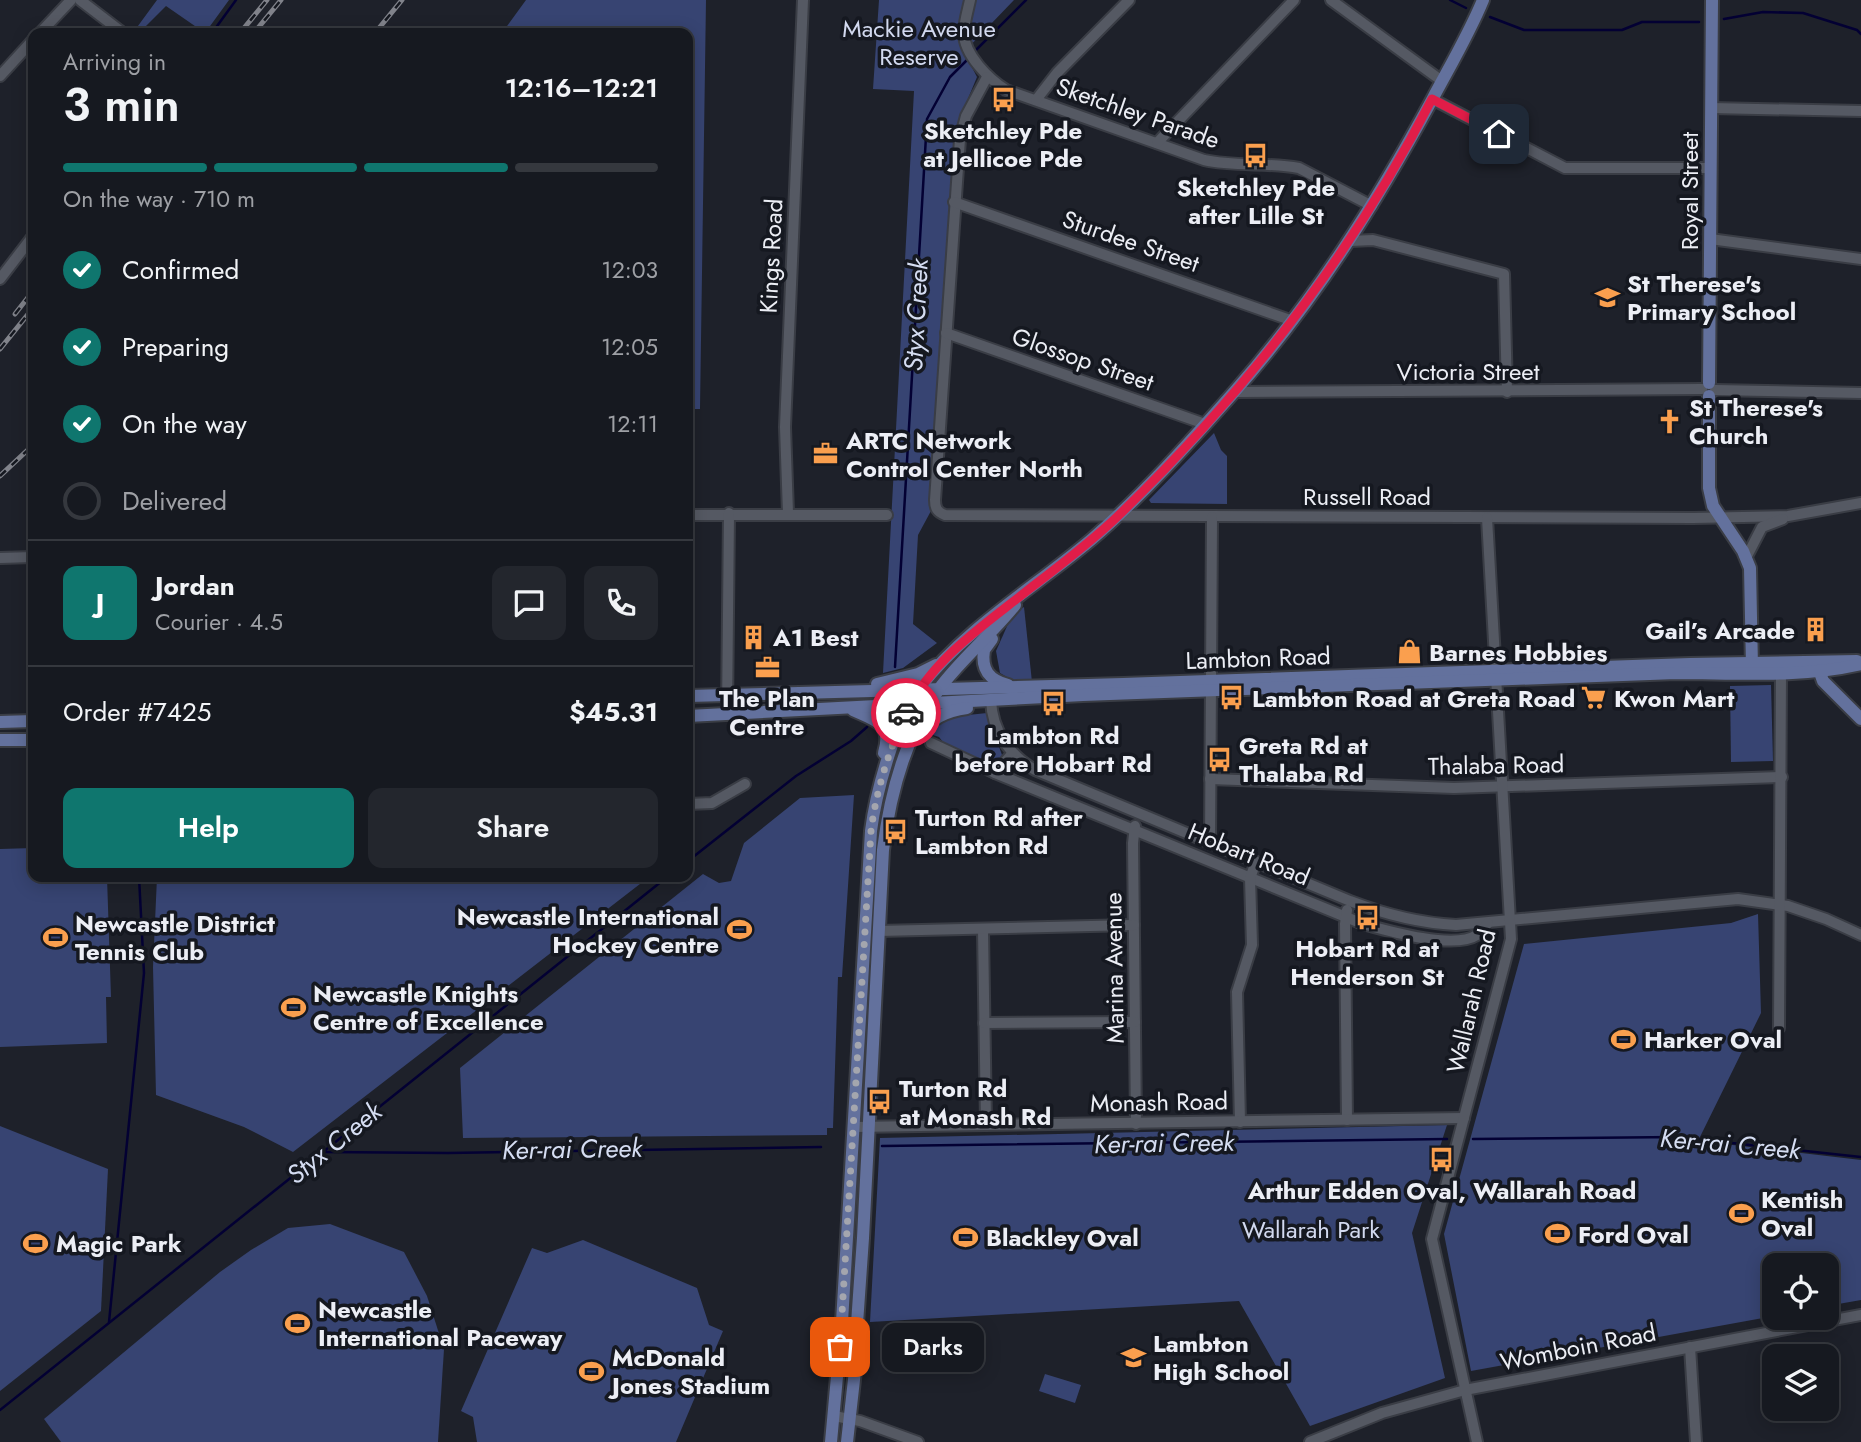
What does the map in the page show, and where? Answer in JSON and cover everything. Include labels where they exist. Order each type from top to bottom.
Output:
[{"type":"main road","points":[[831,1442],[854,1127],[869,849],[873,816],[892,748],[911,704],[919,689],[942,661],[986,621],[1027,592],[1118,516],[1235,392],[1293,321],[1350,242],[1407,148],[1470,31],[1483,0]]},
{"type":"main road","name":"Royal Street","points":[[1712,0],[1709,488],[1713,506],[1746,558]]},
{"type":"main road","points":[[1746,558],[1751,576],[1752,668]]},
{"type":"main road","points":[[847,1442],[857,1353],[878,931],[887,820],[907,748],[920,719],[939,689],[1027,592]]},
{"type":"main road","points":[[997,628],[996,634],[984,650],[987,674],[997,682],[1018,687]]},
{"type":"main road","points":[[864,689],[925,672],[942,661]]},
{"type":"main road","name":"Lambton Road","points":[[693,716],[1212,686],[1496,675],[1676,673],[1861,663]]},
{"type":"main road","points":[[1818,666],[1839,698],[1861,719]]},
{"type":"main road","name":"Lambton Road","points":[[1752,668],[1781,673],[1818,666]]},
{"type":"main road","name":"Lambton Road","points":[[693,696],[864,689],[1212,686]]},
{"type":"main road","points":[[907,748],[911,747],[923,728],[944,713],[976,707],[990,700]]},
{"type":"main road","points":[[848,708],[874,717],[885,731],[886,746],[876,780],[880,790]]},
{"type":"main road","points":[[0,722],[28,721]]},
{"type":"main road","points":[[0,740],[28,740]]},
{"type":"street","points":[[45,28],[71,0]]},
{"type":"street","points":[[80,0],[116,28]]},
{"type":"street","name":"Kings Road","points":[[788,513],[785,427],[803,0]]},
{"type":"street","name":"Sketchley Parade","points":[[970,0],[964,31],[967,44],[987,77],[1006,90],[1215,162],[1299,168],[1372,206]]},
{"type":"street","points":[[1036,100],[1057,73],[1129,0]]},
{"type":"street","points":[[1157,143],[1294,0]]},
{"type":"street","points":[[1331,0],[1442,81]]},
{"type":"street","points":[[0,76],[28,45]]},
{"type":"street","points":[[946,333],[954,202],[962,128],[987,77]]},
{"type":"street","points":[[1432,99],[1565,168],[1710,168]]},
{"type":"street","points":[[1711,108],[1861,111]]},
{"type":"street","name":"Sturdee Street","points":[[954,202],[1293,321]]},
{"type":"street","points":[[1361,224],[1373,240]]},
{"type":"street","points":[[1710,239],[1861,259]]},
{"type":"street","points":[[1350,242],[1373,240],[1504,274],[1507,392]]},
{"type":"street","points":[[0,279],[28,243]]},
{"type":"street","name":"Glossop Street","points":[[946,333],[1205,424]]},
{"type":"street","name":"Russell Road","points":[[946,333],[935,506],[945,515],[1693,518],[1788,516],[1861,503]]},
{"type":"street","name":"Victoria Street","points":[[1235,392],[1709,390],[1861,393]]},
{"type":"street","points":[[727,714],[729,513]]},
{"type":"street","points":[[693,514],[887,515]]},
{"type":"street","name":"Russell Road","points":[[1746,558],[1762,527],[1788,516]]},
{"type":"street","points":[[1210,844],[1212,517]]},
{"type":"street","name":"Wallarah Road","points":[[1477,1442],[1432,1239],[1509,953],[1510,921],[1487,518]]},
{"type":"street","points":[[0,558],[28,557]]},
{"type":"street","points":[[1779,1028],[1781,673]]},
{"type":"street","name":"Hobart Road","points":[[990,700],[992,715],[1003,742],[1023,763],[1047,777],[1384,913],[1456,925],[1738,899],[1780,904],[1860,933]]},
{"type":"street","name":"Hobart Road","points":[[931,743],[1250,878],[1386,931],[1454,941],[1477,935],[1488,923]]},
{"type":"street","points":[[995,772],[1012,754]]},
{"type":"street","name":"Thalaba Road","points":[[1210,779],[1454,788],[1782,777]]},
{"type":"street","points":[[693,804],[712,803],[745,784]]},
{"type":"street","name":"Marina Avenue","points":[[1136,1124],[1134,830],[1140,813]]},
{"type":"street","points":[[1240,1122],[1237,992],[1252,945],[1250,878],[1256,862]]},
{"type":"street","points":[[1347,1121],[1345,916],[1350,901]]},
{"type":"street","points":[[878,931],[1134,925]]},
{"type":"street","points":[[983,930],[986,1124]]},
{"type":"street","points":[[984,1023],[1135,1022]]},
{"type":"street","name":"Monash Road","points":[[854,1127],[1464,1118]]},
{"type":"street","name":"Womboin Road","points":[[1310,1442],[1382,1413],[1465,1390],[1861,1315]]},
{"type":"street","points":[[1690,1347],[1696,1442]]},
{"type":"street","points":[[834,1416],[850,1418],[918,1442]]},
{"type":"green space","points":[[157,0],[229,0],[209,28],[198,28],[166,6],[144,28],[136,28]]},
{"type":"green space","points":[[526,0],[706,0],[700,409],[693,409],[693,28],[506,28]]},
{"type":"green space","name":"Mackie Avenue Reserve","points":[[879,0],[1014,0],[964,52],[977,77],[957,125],[932,509],[918,535],[913,624],[937,643],[903,668],[883,673],[914,91],[873,89]]},
{"type":"green space","points":[[1214,433],[1221,450],[1227,456],[1227,504],[1151,503],[1149,500]]},
{"type":"green space","points":[[1024,607],[1032,682],[1019,684],[1000,673],[996,651],[1012,615]]},
{"type":"green space","points":[[1771,685],[1773,761],[1731,762],[1730,686]]},
{"type":"green space","points":[[987,713],[1002,755],[999,760],[990,764],[947,747],[939,737],[927,733],[949,717]]},
{"type":"green space","name":"Newcastle International Hockey Centre","points":[[854,795],[842,977],[838,977],[833,1128],[827,1128],[827,1135],[463,1138],[460,1068],[703,874],[719,883],[731,881],[744,843],[800,798]]},
{"type":"green space","name":"Newcastle District Tennis Club","points":[[28,848],[28,882],[107,882],[111,997],[106,997],[107,1043],[0,1047],[0,849]]},
{"type":"green space","name":"Newcastle Knights Centre of Excellence","points":[[157,882],[643,882],[293,1152],[244,1127],[156,1095],[153,967]]},
{"type":"green space","points":[[1758,914],[1761,1013],[1698,1141],[1861,1160],[1861,1300],[1839,1304],[1839,1253],[1762,1253],[1762,1318],[1471,1371],[1444,1234],[1524,944],[1731,923]]},
{"type":"green space","name":"Wallarah Park","points":[[1447,1125],[1412,1233],[1445,1378],[1310,1426],[1239,1301],[870,1322],[880,1138]]},
{"type":"green space","points":[[0,1126],[108,1169],[101,1311],[0,1391]]},
{"type":"green space","name":"Newcastle International Paceway","points":[[330,1224],[404,1252],[427,1296],[444,1349],[438,1442],[61,1442],[44,1419],[220,1272],[288,1228]]},
{"type":"green space","name":"McDonald Jones Stadium","points":[[583,1240],[697,1288],[709,1325],[723,1331],[676,1442],[477,1442],[473,1417],[461,1411],[532,1248],[547,1253]]},
{"type":"green space","points":[[1045,1374],[1081,1385],[1075,1403],[1039,1391]]},
{"type":"waterway","points":[[216,28],[236,0]]},
{"type":"waterway","name":"Styx Creek","points":[[974,52],[1026,0]]},
{"type":"waterway","points":[[1450,0],[1466,8]]},
{"type":"waterway","points":[[1724,19],[1763,12],[1803,13],[1857,30],[1861,34]]},
{"type":"waterway","points":[[1490,17],[1524,30],[1622,30],[1642,22],[1699,22]]},
{"type":"waterway","name":"Styx Creek","points":[[895,667],[927,119],[950,77],[970,57]]},
{"type":"waterway","name":"Styx Creek","points":[[693,857],[796,776],[851,741],[867,727]]},
{"type":"waterway","points":[[109,1322],[144,973],[139,882]]},
{"type":"waterway","name":"Styx Creek","points":[[0,1410],[661,882]]},
{"type":"waterway","name":"Ker-rai Creek","points":[[1473,1139],[1677,1137],[1861,1157]]},
{"type":"waterway","name":"Ker-rai Creek","points":[[882,1146],[1447,1139]]},
{"type":"waterway","name":"Ker-rai Creek","points":[[324,1152],[448,1153],[821,1147]]},
{"type":"railway","points":[[244,28],[267,0]]},
{"type":"railway","points":[[258,28],[281,0]]},
{"type":"railway","points":[[379,28],[402,0]]},
{"type":"railway","points":[[15,314],[28,297]]},
{"type":"railway","points":[[0,349],[28,314]]},
{"type":"railway","points":[[0,476],[28,450]]},
{"type":"way so far","points":[[840,1347],[871,831],[875,803],[906,713]]},
{"type":"place","name":"Sketchley Pde at Jellicoe Pde","points":[[1003,99]]},
{"type":"place","name":"Sketchley Pde after Lille St","points":[[1256,156]]},
{"type":"place","name":"St Therese's Primary School","points":[[1607,297]]},
{"type":"place","name":"St Therese's Church","points":[[1669,421]]},
{"type":"place","name":"ARTC Network Control Center North","points":[[826,454]]},
{"type":"place","name":"Gail’s Arcade","points":[[1815,630]]},
{"type":"place","name":"A1 Best","points":[[753,637]]},
{"type":"place","name":"Barnes Hobbies","points":[[1409,652]]},
{"type":"place","name":"The Plan Centre","points":[[767,667]]},
{"type":"place","name":"Lambton Road at Greta Road","points":[[1232,698]]},
{"type":"place","name":"Kwon Mart","points":[[1594,698]]},
{"type":"place","name":"Lambton Rd before Hobart Rd","points":[[1053,704]]},
{"type":"place","name":"Greta Rd at Thalaba Rd","points":[[1219,759]]},
{"type":"place","name":"Turton Rd after Lambton Rd","points":[[895,831]]},
{"type":"place","name":"Hobart Rd at Henderson St","points":[[1367,917]]},
{"type":"place","name":"Newcastle International Hockey Centre","points":[[739,930]]},
{"type":"place","name":"Newcastle District Tennis Club","points":[[55,937]]},
{"type":"place","name":"Newcastle Knights Centre of Excellence","points":[[293,1007]]},
{"type":"place","name":"Harker Oval","points":[[1624,1039]]},
{"type":"place","name":"Turton Rd at Monash Rd","points":[[879,1102]]},
{"type":"place","name":"Arthur Edden Oval, Wallarah Road","points":[[1442,1159]]},
{"type":"place","name":"Kentish Oval","points":[[1741,1213]]},
{"type":"place","name":"Ford Oval","points":[[1558,1234]]},
{"type":"place","name":"Blackley Oval","points":[[966,1237]]},
{"type":"place","name":"Magic Park","points":[[36,1243]]},
{"type":"place","name":"Newcastle International Paceway","points":[[298,1323]]},
{"type":"place","name":"Darks","points":[[840,1347]]},
{"type":"place","name":"Lambton High School","points":[[1133,1357]]},
{"type":"place","name":"McDonald Jones Stadium","points":[[592,1371]]},
{"type":"route","points":[[906,713],[919,689],[953,650],[1118,516],[1235,392],[1293,321],[1350,242],[1407,148],[1432,99],[1499,134]]}]
